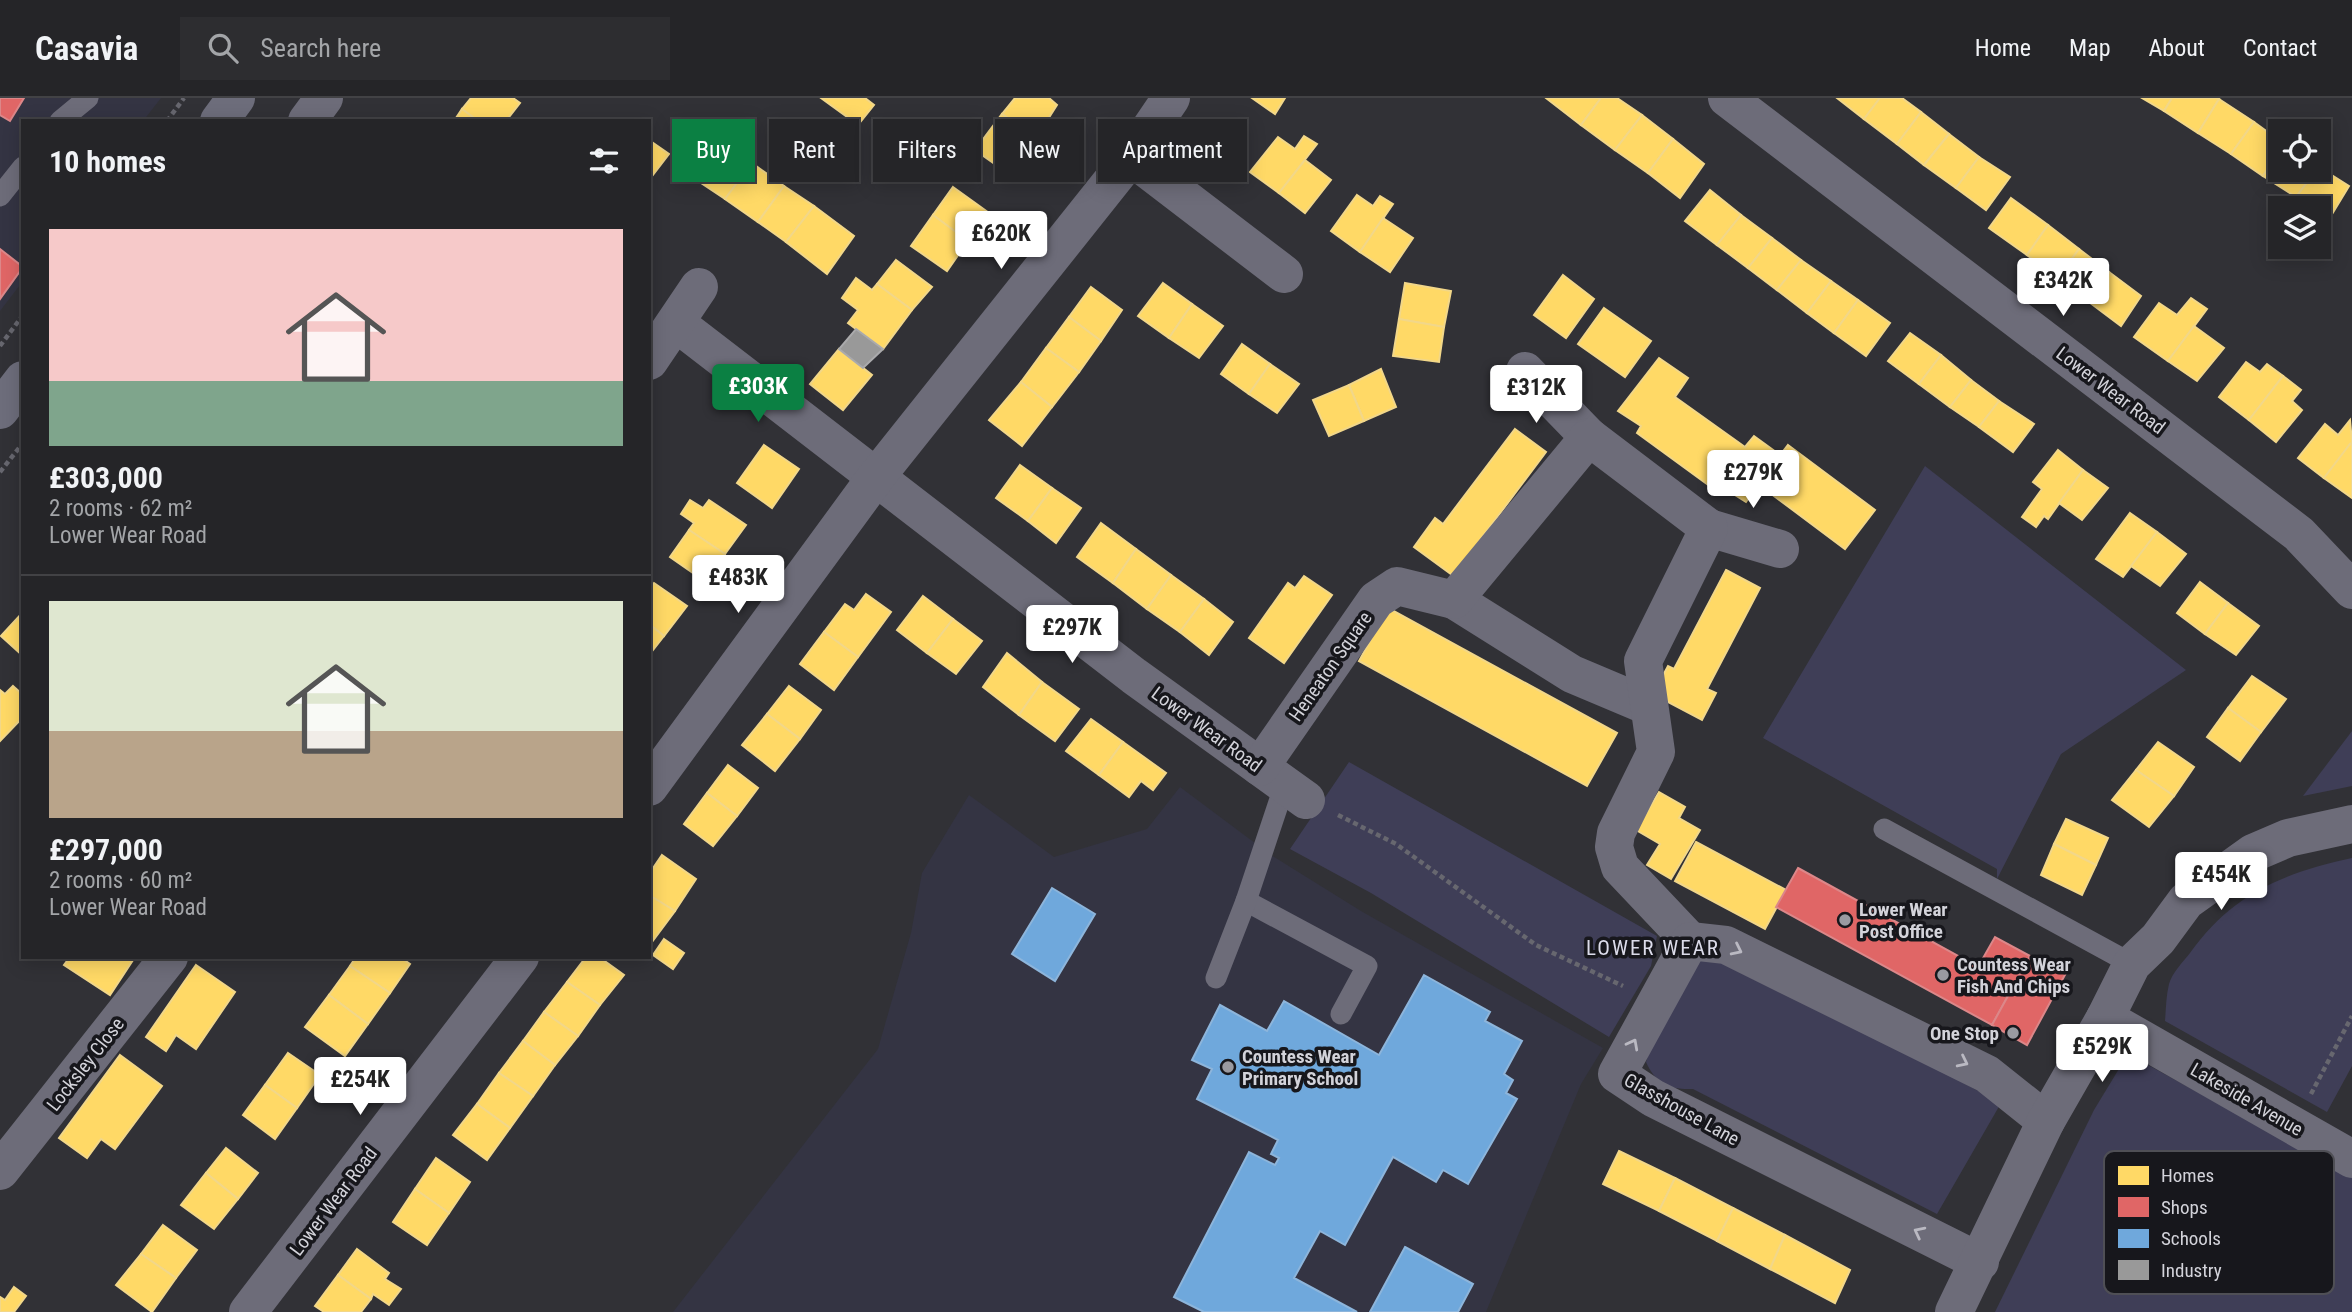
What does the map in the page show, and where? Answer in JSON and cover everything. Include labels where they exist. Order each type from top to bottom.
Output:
[{"type":"main road","points":[[220,119],[236,98]]},
{"type":"main road","points":[[0,410],[21,383]]},
{"type":"street","points":[[308,119],[324,98]]},
{"type":"street","points":[[1156,119],[1171,98]]},
{"type":"street","name":"Lower Wear Road","points":[[1727,98],[2299,534],[2352,590]]},
{"type":"street","points":[[651,784],[876,477],[1110,182]]},
{"type":"street","points":[[1163,182],[1284,274]]},
{"type":"street","points":[[651,358],[699,287]]},
{"type":"street","name":"Lower Wear Road","points":[[676,323],[1134,676],[1283,784]]},
{"type":"street","points":[[1525,371],[1589,438],[1709,528],[1780,549]]},
{"type":"street","points":[[1454,600],[1589,438]]},
{"type":"street","points":[[1709,528],[1643,661],[1656,752],[1615,833],[1614,847],[1620,867],[1690,941],[1726,945],[1987,1074],[2046,1121]]},
{"type":"street","name":"Heneaton Square","points":[[1283,784],[1376,600],[1397,586],[1454,600],[1572,674],[1648,706]]},
{"type":"street","points":[[1954,1312],[2046,1121],[2105,1018],[2132,964],[2158,939],[2186,901],[2253,853],[2288,838],[2352,824]]},
{"type":"street","name":"Glasshouse Lane","points":[[1690,941],[1617,1074],[1653,1098],[1980,1262]]},
{"type":"street","name":"Locksley Close","points":[[0,1171],[167,959]]},
{"type":"street","name":"Lower Wear Road","points":[[248,1312],[518,959]]},
{"type":"street","name":"Lakeside Avenue","points":[[2105,1018],[2352,1158]]},
{"type":"lane","points":[[62,119],[88,98]]},
{"type":"lane","points":[[0,195],[21,169]]},
{"type":"lane","points":[[1216,978],[1246,901],[1283,784]]},
{"type":"lane","points":[[1884,829],[2132,964]]},
{"type":"lane","points":[[1246,901],[1367,966],[1341,1014]]},
{"type":"path","points":[[168,119],[184,98]]},
{"type":"path","points":[[0,346],[21,318]]},
{"type":"path","points":[[0,472],[21,446]]},
{"type":"path","points":[[1283,784],[1396,844],[1546,950],[1656,1001]]},
{"type":"path","points":[[2294,1125],[2352,1016]]},
{"type":"shaded area","points":[[0,98],[161,98],[145,119],[21,119],[21,284],[0,311]]},
{"type":"shaded area","points":[[1925,466],[2186,670],[2061,754],[1997,879],[1997,869],[1763,738]]},
{"type":"shaded area","points":[[2352,731],[2352,786],[2303,796]]},
{"type":"shaded area","points":[[1349,762],[1657,936],[1651,966],[1609,1037],[1371,893],[1290,849]]},
{"type":"shaded area","name":"Countess Wear Primary School","points":[[1180,787],[1271,855],[1361,911],[1603,1048],[1581,1084],[1486,1312],[673,1312],[878,1049],[911,933],[922,873],[969,795],[1054,857],[1147,829]]},
{"type":"shaded area","points":[[2352,858],[2352,1066],[2327,1112],[2165,1021],[2167,998],[2170,980],[2178,968],[2223,915],[2281,879]]},
{"type":"shaded area","points":[[1718,952],[2001,1103],[1937,1214],[1693,1089],[1664,1084],[1654,1075],[1646,1062],[1656,1032],[1691,965]]},
{"type":"shaded area","points":[[2128,1054],[2305,1151],[2104,1151],[2104,1294],[2334,1294],[2334,1167],[2352,1177],[2352,1312],[1995,1312],[2094,1110]]},
{"type":"building: Homes","points":[[471,98],[513,98],[520,103],[508,119],[475,119],[462,109]]},
{"type":"building: Homes","points":[[821,98],[865,98],[874,105],[859,124],[859,119],[850,119]]},
{"type":"building: Homes","points":[[1015,98],[1049,98],[1057,105],[1048,119],[1009,119],[1002,114]]},
{"type":"building: Homes","points":[[1252,98],[1285,98],[1275,114]]},
{"type":"building: Homes","points":[[1546,98],[1601,98],[1581,125]]},
{"type":"building: Homes","points":[[1601,98],[1617,98],[1642,115],[1615,150],[1581,125]]},
{"type":"building: Homes","points":[[1837,98],[1880,98],[1864,119]]},
{"type":"building: Homes","points":[[1880,98],[1902,98],[1921,112],[1897,144],[1864,119]]},
{"type":"building: Homes","points":[[2142,98],[2172,98],[2164,111]]},
{"type":"building: Homes","points":[[2172,98],[2219,99],[2198,133],[2164,111]]},
{"type":"building: Homes","points":[[2219,99],[2254,122],[2231,154],[2198,133]]},
{"type":"building: Homes","points":[[462,109],[475,119],[455,119]]},
{"type":"building: Homes","points":[[1921,112],[1949,134],[1924,165],[1897,144]]},
{"type":"building: Homes","points":[[1642,115],[1673,139],[1648,173],[1615,150]]},
{"type":"building: Homes","points":[[2254,122],[2268,132],[2268,168],[2263,176],[2231,154]]},
{"type":"building: Homes","points":[[995,123],[995,164],[981,154],[981,142]]},
{"type":"building: Homes","points":[[1949,134],[1979,157],[1956,188],[1924,165]]},
{"type":"building: Homes","points":[[1304,136],[1317,144],[1279,193],[1250,172],[1278,137],[1295,149]]},
{"type":"building: Homes","points":[[1673,139],[1704,164],[1680,198],[1648,173]]},
{"type":"building: Homes","points":[[651,141],[669,154],[651,177]]},
{"type":"building: Homes","points":[[1979,157],[2010,177],[1986,210],[1956,188]]},
{"type":"building: Homes","points":[[1305,160],[1331,180],[1305,213],[1279,193]]},
{"type":"building: Homes","points":[[755,165],[769,175],[769,182],[778,182],[784,186],[758,222],[725,199],[738,182],[755,182]]},
{"type":"building: Homes","points":[[2331,175],[2349,186],[2331,216],[2331,196],[2297,196],[2308,182],[2331,182]]},
{"type":"building: Homes","points":[[700,182],[738,182],[725,199]]},
{"type":"building: Homes","points":[[2272,182],[2307,182],[2294,196]]},
{"type":"building: Homes","points":[[784,186],[814,206],[786,242],[758,222]]},
{"type":"building: Homes","points":[[953,187],[989,213],[968,241],[933,215]]},
{"type":"building: Homes","points":[[1710,190],[1741,215],[1717,245],[1685,221]]},
{"type":"building: Homes","points":[[1357,195],[1373,206],[1380,196],[1393,204],[1360,252],[1331,231]]},
{"type":"building: Homes","points":[[2011,198],[2048,225],[2027,255],[1989,228]]},
{"type":"building: Homes","points":[[814,206],[854,236],[827,274],[786,242]]},
{"type":"building: Homes","points":[[933,215],[968,241],[947,271],[911,246]]},
{"type":"building: Homes","points":[[1741,215],[1772,238],[1748,268],[1717,245]]},
{"type":"building: Homes","points":[[1383,218],[1413,238],[1390,272],[1360,252]]},
{"type":"building: Homes","points":[[2048,225],[2079,249],[2058,278],[2027,255]]},
{"type":"building: Homes","points":[[1772,238],[1801,260],[1777,290],[1748,268]]},
{"type":"building: Homes","points":[[2079,249],[2109,272],[2089,302],[2058,278]]},
{"type":"building: Homes","points":[[896,260],[932,287],[912,310],[877,284]]},
{"type":"building: Homes","points":[[1801,260],[1831,281],[1807,313],[1777,290]]},
{"type":"building: Homes","points":[[2109,272],[2141,296],[2121,326],[2089,302]]},
{"type":"building: Homes","points":[[1563,275],[1594,299],[1566,338],[1534,315]]},
{"type":"building: Homes","points":[[856,278],[872,290],[877,284],[912,310],[883,349],[848,323],[858,310],[842,298]]},
{"type":"building: Homes","points":[[1831,281],[1858,300],[1834,333],[1807,313]]},
{"type":"building: Homes","points":[[1163,283],[1192,304],[1169,338],[1138,316]]},
{"type":"building: Homes","points":[[1405,283],[1451,291],[1444,327],[1399,319]]},
{"type":"building: Homes","points":[[1091,287],[1122,310],[1101,341],[1069,317]]},
{"type":"building: Homes","points":[[2191,298],[2207,309],[2168,361],[2134,337],[2159,303],[2177,315]]},
{"type":"building: Homes","points":[[1858,300],[1890,323],[1866,356],[1834,333]]},
{"type":"building: Homes","points":[[1192,304],[1223,326],[1199,358],[1169,338]]},
{"type":"building: Homes","points":[[1604,308],[1651,341],[1625,377],[1578,344]]},
{"type":"building: Homes","points":[[1069,317],[1101,341],[1079,372],[1046,348]]},
{"type":"building: Homes","points":[[1399,319],[1444,327],[1439,362],[1393,356]]},
{"type":"building: Homes","points":[[2194,326],[2224,348],[2197,381],[2168,361]]},
{"type":"building: Homes","points":[[1910,333],[1941,355],[1919,384],[1888,361]]},
{"type":"building: Homes","points":[[1242,344],[1270,364],[1249,394],[1221,374]]},
{"type":"building: Homes","points":[[1046,348],[1079,372],[1052,407],[1021,382]]},
{"type":"building: Homes","points":[[839,349],[872,375],[843,410],[810,384]]},
{"type":"building: Homes","points":[[1941,355],[1971,380],[1950,407],[1919,384]]},
{"type":"building: Homes","points":[[1659,358],[1688,378],[1675,397],[1745,447],[1754,436],[1780,455],[1746,502],[1719,485],[1715,490],[1637,433],[1641,426],[1618,411]]},
{"type":"building: Homes","points":[[2246,362],[2260,372],[2267,364],[2283,376],[2249,420],[2219,397]]},
{"type":"building: Homes","points":[[1270,364],[1299,384],[1277,413],[1249,394]]},
{"type":"building: Homes","points":[[1381,369],[1396,407],[1364,421],[1349,385]]},
{"type":"building: Homes","points":[[2283,376],[2301,390],[2292,401],[2302,410],[2276,442],[2249,420]]},
{"type":"building: Homes","points":[[1971,380],[1999,401],[1979,427],[1950,407]]},
{"type":"building: Homes","points":[[1021,382],[1052,407],[1022,446],[989,420]]},
{"type":"building: Homes","points":[[1349,385],[1364,421],[1329,436],[1313,400]]},
{"type":"building: Homes","points":[[1999,401],[2034,424],[2013,452],[1979,427]]},
{"type":"building: Homes","points":[[2350,420],[2352,442],[2324,478],[2298,458],[2325,424],[2338,435]]},
{"type":"building: Homes","points":[[1515,429],[1546,452],[1477,544],[1459,580],[1414,547],[1435,518],[1443,524]]},
{"type":"building: Homes","points":[[2350,444],[2352,445],[2352,498],[2324,478]]},
{"type":"building: Homes","points":[[764,445],[799,469],[772,508],[737,483]]},
{"type":"building: Homes","points":[[1788,445],[1875,510],[1845,549],[1758,484]]},
{"type":"building: Homes","points":[[2058,450],[2083,470],[2048,519],[2044,516],[2036,527],[2022,517],[2042,489],[2033,482]]},
{"type":"building: Homes","points":[[1020,465],[1052,488],[1028,521],[996,498]]},
{"type":"building: Homes","points":[[2083,470],[2108,488],[2082,520],[2059,503]]},
{"type":"building: Homes","points":[[1052,488],[1081,508],[1056,543],[1028,521]]},
{"type":"building: Homes","points":[[690,500],[703,508],[709,500],[746,525],[725,554],[689,530],[694,523],[681,514]]},
{"type":"building: Homes","points":[[2130,513],[2157,532],[2123,577],[2096,559]]},
{"type":"building: Homes","points":[[1101,523],[1136,549],[1113,583],[1077,557]]},
{"type":"building: Homes","points":[[689,530],[725,554],[706,582],[670,557]]},
{"type":"building: Homes","points":[[2157,532],[2186,554],[2160,586],[2131,566]]},
{"type":"building: Homes","points":[[1136,549],[1171,575],[1147,609],[1113,583]]},
{"type":"building: Homes","points":[[1726,570],[1760,588],[1707,689],[1716,693],[1702,720],[1653,694],[1668,666],[1674,669]]},
{"type":"building: Homes","points":[[1171,575],[1204,599],[1180,632],[1147,609]]},
{"type":"building: Homes","points":[[1304,576],[1332,595],[1284,663],[1249,638],[1288,583],[1295,588]]},
{"type":"building: Homes","points":[[2200,582],[2228,603],[2205,634],[2177,613]]},
{"type":"building: Homes","points":[[654,583],[687,606],[664,636],[651,626],[651,587]]},
{"type":"building: Homes","points":[[866,594],[891,612],[858,657],[824,632],[845,604],[854,610]]},
{"type":"building: Homes","points":[[923,596],[953,619],[927,653],[897,630]]},
{"type":"building: Homes","points":[[1204,599],[1233,622],[1209,655],[1180,632]]},
{"type":"building: Homes","points":[[2228,603],[2259,626],[2236,655],[2205,634]]},
{"type":"building: Homes","points":[[1388,608],[1617,733],[1587,786],[1359,661]]},
{"type":"building: Homes","points":[[21,614],[21,654],[1,636]]},
{"type":"building: Homes","points":[[953,619],[982,641],[956,674],[927,653]]},
{"type":"building: Homes","points":[[651,626],[664,636],[651,652]]},
{"type":"building: Homes","points":[[824,632],[858,657],[834,690],[800,664]]},
{"type":"building: Homes","points":[[1007,653],[1042,682],[1019,715],[983,687]]},
{"type":"building: Homes","points":[[2252,676],[2286,699],[2261,732],[2228,708]]},
{"type":"building: Homes","points":[[1042,682],[1079,709],[1055,741],[1019,715]]},
{"type":"building: Homes","points":[[13,686],[21,693],[21,719],[0,741],[0,690],[5,694]]},
{"type":"building: Homes","points":[[789,686],[821,710],[800,739],[767,714]]},
{"type":"building: Homes","points":[[2228,708],[2261,732],[2240,761],[2207,737]]},
{"type":"building: Homes","points":[[767,714],[800,739],[775,771],[742,745]]},
{"type":"building: Homes","points":[[1091,719],[1123,742],[1099,775],[1066,751]]},
{"type":"building: Homes","points":[[1123,742],[1166,773],[1153,790],[1141,781],[1129,797],[1099,775]]},
{"type":"building: Homes","points":[[2158,742],[2194,767],[2174,796],[2136,770]]},
{"type":"building: Homes","points":[[728,765],[758,788],[737,816],[707,793]]},
{"type":"building: Homes","points":[[2136,770],[2174,796],[2149,827],[2112,800]]},
{"type":"building: Homes","points":[[1659,792],[1685,807],[1679,818],[1700,830],[1671,879],[1647,865],[1660,844],[1636,830]]},
{"type":"building: Homes","points":[[707,793],[737,816],[713,846],[684,824]]},
{"type":"building: Homes","points":[[2066,819],[2108,838],[2096,865],[2054,844]]},
{"type":"building: Homes","points":[[1696,842],[1786,890],[1765,929],[1675,881]]},
{"type":"building: Homes","points":[[2054,844],[2096,865],[2082,895],[2041,875]]},
{"type":"building: Homes","points":[[662,855],[696,879],[675,911],[651,896],[651,871]]},
{"type":"building: Homes","points":[[651,896],[675,911],[651,943]]},
{"type":"building: Homes","points":[[664,939],[684,953],[673,969],[653,955]]},
{"type":"building: Homes","points":[[68,959],[134,959],[110,995],[64,965]]},
{"type":"building: Homes","points":[[355,959],[403,959],[410,964],[390,993],[350,966]]},
{"type":"building: Homes","points":[[584,959],[602,959],[624,975],[600,1005],[567,982]]},
{"type":"building: Homes","points":[[196,965],[235,992],[196,1049],[176,1035],[166,1051],[146,1037]]},
{"type":"building: Homes","points":[[350,966],[390,993],[368,1024],[329,995]]},
{"type":"building: Homes","points":[[567,982],[600,1005],[578,1036],[544,1012]]},
{"type":"building: Homes","points":[[329,995],[368,1024],[345,1056],[305,1027]]},
{"type":"building: Homes","points":[[544,1012],[578,1036],[555,1065],[523,1041]]},
{"type":"building: Homes","points":[[523,1041],[555,1065],[533,1096],[499,1073]]},
{"type":"building: Homes","points":[[288,1053],[320,1075],[297,1108],[265,1085]]},
{"type":"building: Homes","points":[[120,1055],[162,1086],[115,1149],[101,1139],[87,1158],[59,1138]]},
{"type":"building: Homes","points":[[499,1073],[533,1096],[510,1128],[477,1104]]},
{"type":"building: Homes","points":[[265,1085],[297,1108],[275,1139],[243,1115]]},
{"type":"building: Homes","points":[[477,1104],[510,1128],[487,1160],[453,1135]]},
{"type":"building: Homes","points":[[226,1148],[258,1173],[238,1199],[206,1173]]},
{"type":"building: Homes","points":[[1619,1151],[1675,1178],[1659,1211],[1603,1184]]},
{"type":"building: Homes","points":[[436,1158],[470,1182],[449,1213],[415,1189]]},
{"type":"building: Homes","points":[[206,1173],[238,1199],[214,1229],[181,1205]]},
{"type":"building: Homes","points":[[1675,1178],[1733,1208],[1717,1241],[1659,1211]]},
{"type":"building: Homes","points":[[415,1189],[449,1213],[427,1245],[393,1222]]},
{"type":"building: Homes","points":[[1733,1208],[1785,1235],[1770,1269],[1717,1241]]},
{"type":"building: Homes","points":[[163,1225],[197,1250],[176,1278],[141,1254]]},
{"type":"building: Homes","points":[[1785,1235],[1850,1270],[1835,1303],[1770,1269]]},
{"type":"building: Homes","points":[[357,1249],[389,1273],[385,1279],[401,1289],[389,1305],[373,1294],[371,1299],[338,1275]]},
{"type":"building: Homes","points":[[141,1254],[176,1278],[152,1312],[116,1285]]},
{"type":"building: Homes","points":[[338,1275],[371,1299],[361,1312],[324,1312],[315,1306]]},
{"type":"building: Homes","points":[[14,1287],[26,1296],[14,1312],[0,1312],[0,1297],[5,1300]]},
{"type":"building: Shops","points":[[0,98],[24,98],[10,121],[0,115]]},
{"type":"building: Shops","points":[[0,249],[21,265],[21,270],[0,299]]},
{"type":"building: Shops","points":[[1798,868],[1978,967],[1995,937],[2030,956],[1992,1025],[1776,907]]},
{"type":"building: Shops","points":[[2030,956],[2066,973],[2027,1045],[1992,1025]]},
{"type":"building: Schools","points":[[1052,888],[1095,914],[1055,981],[1012,954]]},
{"type":"building: Schools","points":[[1424,975],[1490,1012],[1485,1021],[1522,1041],[1504,1074],[1513,1080],[1506,1093],[1517,1099],[1468,1184],[1443,1170],[1436,1182],[1393,1157],[1345,1245],[1320,1231],[1294,1278],[1357,1312],[1204,1312],[1174,1297],[1249,1152],[1275,1165],[1279,1158],[1271,1154],[1278,1140],[1197,1099],[1212,1069],[1192,1060],[1220,1005],[1267,1031],[1284,1001],[1379,1055]]},
{"type":"building: Schools","points":[[1405,1247],[1473,1284],[1458,1312],[1370,1312]]},
{"type":"building: Industry","points":[[856,329],[883,349],[863,368],[839,349]]},
{"type":"place","name":"Lower Wear Post Office","points":[[1845,920]]},
{"type":"place","name":"Countess Wear Fish And Chips","points":[[1943,975]]},
{"type":"place","name":"One Stop","points":[[2013,1033]]},
{"type":"place","name":"Countess Wear Primary School","points":[[1228,1067]]},
{"type":"district","name":"LOWER WEAR","points":[[1653,948]]}]
